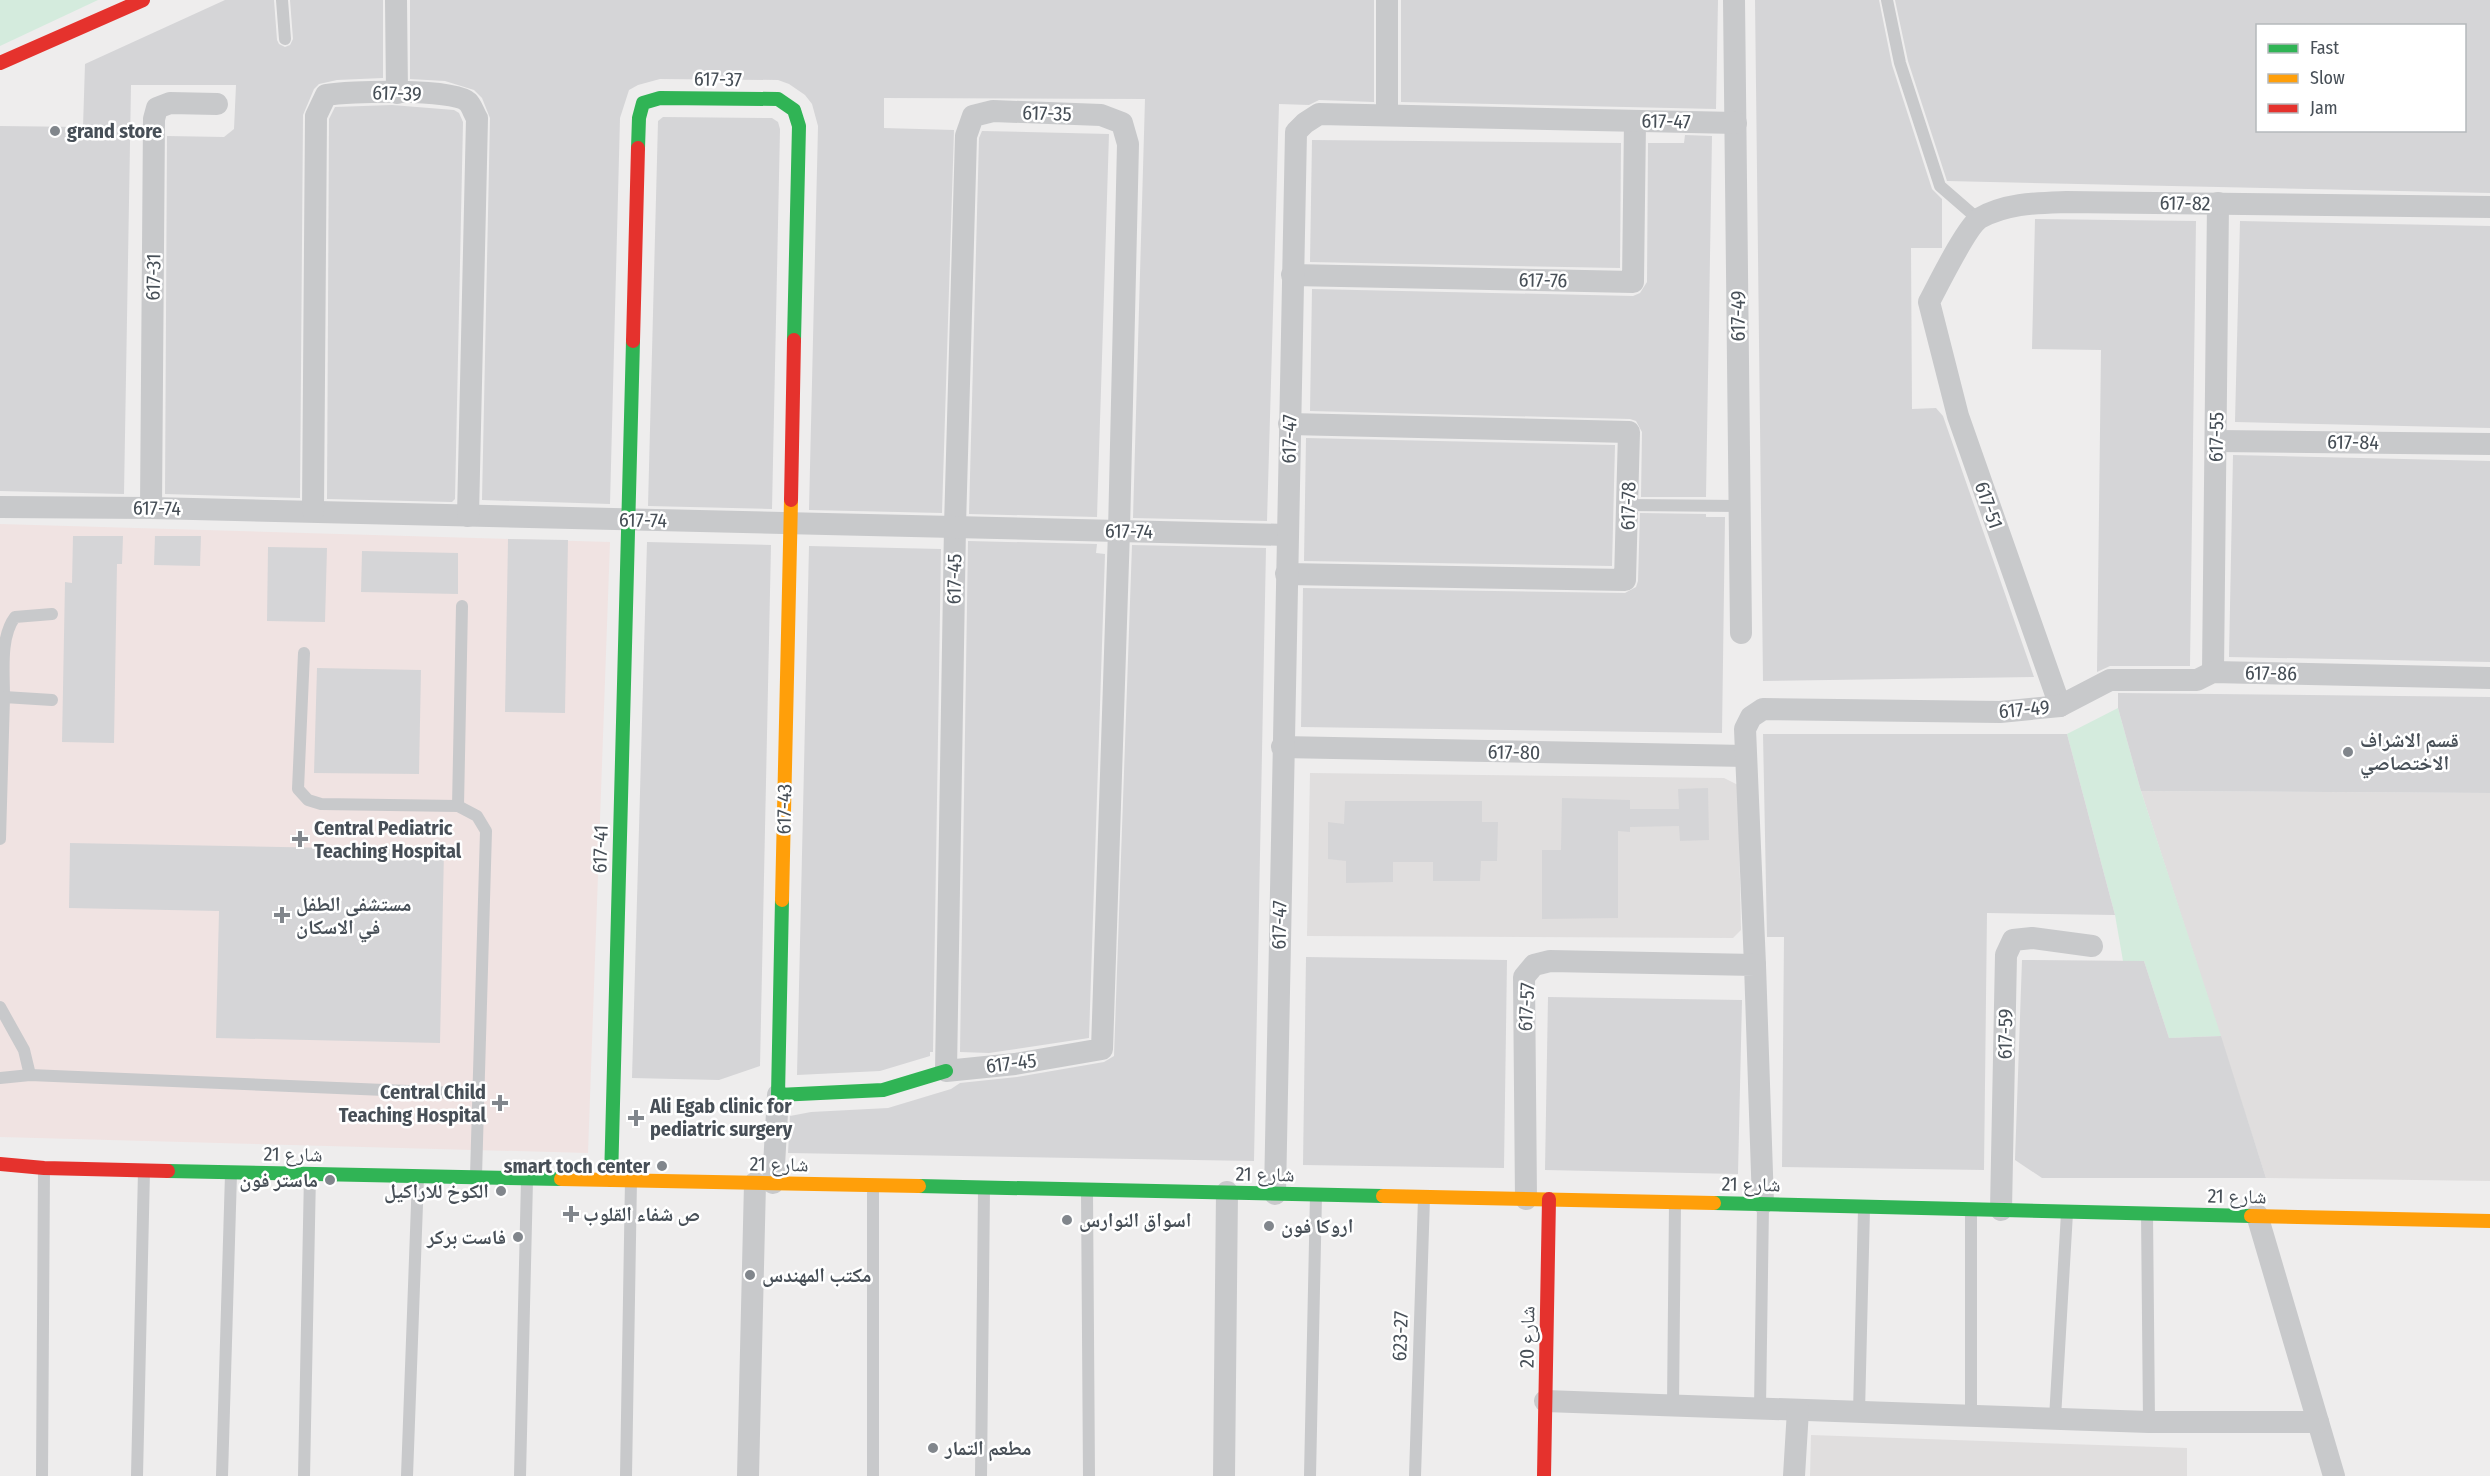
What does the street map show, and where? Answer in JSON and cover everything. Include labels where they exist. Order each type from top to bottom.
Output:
[{"type":"street","points":[[0,63],[143,0]]},
{"type":"street","points":[[396,0],[397,93]]},
{"type":"street","points":[[1387,0],[1387,115]]},
{"type":"street","name":"617-49","points":[[1734,0],[1741,633]]},
{"type":"street","name":"617-39","points":[[313,511],[316,116],[326,95],[346,92],[397,93],[451,95],[467,101],[477,118],[468,516]]},
{"type":"street","name":"617-37","points":[[629,520],[639,118],[643,103],[660,98],[778,99],[794,110],[800,126],[790,523]]},
{"type":"street","name":"617-31","points":[[151,508],[154,119],[158,108],[170,103],[218,104]]},
{"type":"street","name":"617-35","points":[[955,526],[966,136],[973,116],[993,111],[1101,115],[1122,123],[1128,144],[1119,531]]},
{"type":"street","name":"617-47","points":[[1275,1194],[1282,747],[1296,132],[1319,114],[1736,123]]},
{"type":"street","name":"617-76","points":[[1292,275],[1634,282],[1635,121]]},
{"type":"street","name":"617-82","points":[[1978,219],[2016,204],[2066,202],[2490,207]]},
{"type":"street","name":"617-55","points":[[2213,672],[2218,203]]},
{"type":"street","name":"617-51","points":[[1978,219],[1952,257],[1929,302],[1958,416],[2060,706]]},
{"type":"street","name":"617-78","points":[[1286,574],[1625,580],[1628,505],[1629,432],[1289,424]]},
{"type":"street","name":"617-84","points":[[2217,441],[2490,444]]},
{"type":"street","name":"617-74","points":[[0,507],[313,511],[1287,535]]},
{"type":"street","name":"617-41","points":[[611,1180],[629,520]]},
{"type":"street","name":"617-43","points":[[748,1476],[764,1183],[778,1095],[790,523]]},
{"type":"street","name":"617-45","points":[[955,526],[946,1071],[1015,1064],[1102,1049],[1119,531]]},
{"type":"street","name":"617-86","points":[[2060,706],[2110,680],[2197,680],[2213,672],[2490,678]]},
{"type":"street","name":"617-49","points":[[1746,756],[1745,729],[1751,717],[1763,709],[2000,712],[2060,706]]},
{"type":"street","name":"617-80","points":[[1282,747],[1746,756]]},
{"type":"street","points":[[1746,756],[1763,1203]]},
{"type":"street","name":"617-59","points":[[2001,1209],[2006,955],[2013,940],[2032,938],[2092,946]]},
{"type":"street","name":"617-57","points":[[1526,1200],[1524,977],[1534,965],[1550,961],[1755,965]]},
{"type":"street","points":[[778,1095],[883,1090],[946,1071]]},
{"type":"street","name":"شارع 21","points":[[0,1164],[144,1170],[527,1179],[1763,1203],[2490,1221]]},
{"type":"street","name":"شارع 21","points":[[0,1173],[42,1167]]},
{"type":"street","points":[[1224,1476],[1227,1192]]},
{"type":"street","name":"شارع 20","points":[[1544,1476],[1549,1199]]},
{"type":"street","points":[[2257,1215],[2334,1476]]},
{"type":"street","points":[[1545,1401],[2149,1422],[2318,1422]]},
{"type":"street","points":[[1794,1476],[1798,1410]]},
{"type":"lane","points":[[282,0],[285,39]]},
{"type":"lane","points":[[1887,0],[1900,63],[1940,186],[1978,219]]},
{"type":"lane","points":[[1628,505],[1739,506]]},
{"type":"lane","points":[[458,806],[462,606]]},
{"type":"lane","points":[[0,839],[4,640],[7,626],[15,617],[52,614]]},
{"type":"lane","points":[[304,653],[298,789],[308,800],[321,804],[458,806],[477,816],[486,831],[476,1177]]},
{"type":"lane","points":[[4,697],[52,700]]},
{"type":"lane","points":[[0,1007],[24,1050],[30,1075]]},
{"type":"lane","points":[[0,1078],[30,1075],[479,1094]]},
{"type":"lane","points":[[42,1167],[42,1476]]},
{"type":"lane","points":[[137,1476],[144,1170]]},
{"type":"lane","points":[[222,1476],[232,1172]]},
{"type":"lane","points":[[304,1476],[310,1174]]},
{"type":"lane","points":[[408,1476],[418,1176]]},
{"type":"lane","points":[[520,1476],[527,1179]]},
{"type":"lane","points":[[626,1476],[631,1180]]},
{"type":"lane","points":[[873,1186],[873,1476]]},
{"type":"lane","points":[[981,1476],[984,1188]]},
{"type":"lane","points":[[1087,1191],[1089,1476]]},
{"type":"lane","points":[[1310,1476],[1317,1194]]},
{"type":"lane","name":"623-27","points":[[1415,1476],[1424,1197]]},
{"type":"lane","points":[[1673,1406],[1675,1202]]},
{"type":"lane","points":[[1760,1408],[1763,1203]]},
{"type":"lane","points":[[1859,1412],[1864,1206]]},
{"type":"lane","points":[[1971,1209],[1971,1416]]},
{"type":"lane","points":[[2055,1418],[2067,1211]]},
{"type":"lane","points":[[2147,1213],[2149,1422]]},
{"type":"shaded area","name":"Central Pediatric Teaching Hospital","points":[[0,524],[610,542],[588,1153],[0,1137]]},
{"type":"shaded area","points":[[1310,773],[1724,778],[1738,785],[1741,930],[1733,938],[1307,936]]},
{"type":"shaded area","points":[[2141,791],[2490,793],[2490,1181],[2266,1178]]},
{"type":"shaded area","points":[[1811,1435],[2187,1448],[2187,1476],[1810,1476]]},
{"type":"green space","points":[[0,0],[98,0],[0,46]]},
{"type":"green space","points":[[2118,708],[2141,791],[2221,1036],[2169,1038],[2144,961],[2123,961],[2115,915],[2067,734]]},
{"type":"building","points":[[225,0],[274,0],[277,40],[285,47],[290,45],[293,39],[290,0],[383,0],[383,78],[337,80],[319,84],[314,89],[303,115],[300,498],[165,494],[167,136],[224,137],[234,129],[236,85],[131,85],[124,494],[0,491],[0,126],[83,127],[85,64]]},
{"type":"building","points":[[410,0],[1374,0],[1374,102],[1319,100],[1309,105],[1279,104],[1267,521],[1133,518],[1145,99],[884,98],[884,128],[954,130],[942,513],[809,510],[818,126],[812,104],[805,95],[789,84],[778,80],[660,79],[629,90],[620,118],[610,504],[482,500],[490,118],[482,98],[474,90],[445,81],[410,79]]},
{"type":"building","points":[[1401,0],[1718,0],[1716,109],[1401,102]]},
{"type":"building","points":[[1755,0],[1879,0],[1892,65],[1932,189],[1942,199],[1942,248],[1911,248],[1912,409],[1936,408],[1943,416],[2034,677],[1763,681]]},
{"type":"building","points":[[1895,0],[2490,0],[2490,193],[1947,181],[1908,61]]},
{"type":"building","points":[[392,105],[454,110],[459,113],[463,122],[455,499],[452,502],[327,499],[329,119],[335,107]]},
{"type":"building","points":[[663,117],[772,118],[778,122],[780,129],[772,509],[648,506],[658,121]]},
{"type":"building","points":[[982,131],[1109,134],[1097,517],[969,514],[979,138]]},
{"type":"building","points":[[1685,135],[1712,136],[1706,497],[1641,497],[1642,432],[1636,421],[1630,419],[1310,411],[1312,289],[1633,296],[1640,293],[1647,282],[1648,143],[1684,143]]},
{"type":"building","points":[[1312,140],[1621,143],[1620,268],[1310,262]]},
{"type":"building","points":[[2035,219],[2196,221],[2190,666],[2110,666],[2097,672],[2101,350],[2032,349]]},
{"type":"building","points":[[2240,221],[2490,226],[2490,428],[2235,422]]},
{"type":"building","points":[[1306,438],[1615,445],[1612,566],[1304,561]]},
{"type":"building","points":[[2233,455],[2490,461],[2490,662],[2229,657]]},
{"type":"building","points":[[1640,513],[1706,514],[1706,517],[1725,517],[1722,733],[1301,727],[1303,588],[1625,593],[1636,587],[1638,581]]},
{"type":"building","points":[[73,536],[123,536],[122,564],[117,564],[114,743],[62,742],[65,582],[72,583]]},
{"type":"building","points":[[155,536],[201,536],[200,566],[154,565]]},
{"type":"building","points":[[508,539],[568,540],[565,713],[505,712]]},
{"type":"building","points":[[968,541],[1097,544],[1096,553],[1105,554],[1089,1038],[989,1053],[960,1052]]},
{"type":"building","points":[[647,542],[771,545],[760,1066],[719,1080],[632,1078]]},
{"type":"building","points":[[1132,545],[1266,548],[1254,1161],[788,1153],[790,1116],[811,1112],[888,1108],[951,1089],[960,1083],[1017,1077],[1104,1062],[1114,1056]]},
{"type":"building","points":[[809,546],[941,549],[933,1052],[930,1052],[930,1056],[880,1071],[797,1075]]},
{"type":"building","points":[[268,547],[327,548],[325,622],[267,621]]},
{"type":"building","points":[[362,551],[458,553],[458,594],[361,592]]},
{"type":"building","points":[[317,668],[421,670],[419,774],[314,773]]},
{"type":"building","points":[[2118,693],[2490,697],[2490,793],[2141,791],[2118,708]]},
{"type":"building","points":[[1763,734],[2067,734],[2115,915],[1987,913],[1984,1170],[1782,1167],[1784,937],[1767,937]]},
{"type":"building","points":[[1708,788],[1709,840],[1680,841],[1679,826],[1630,827],[1630,832],[1618,831],[1618,918],[1542,919],[1542,850],[1561,850],[1562,798],[1630,800],[1630,809],[1679,809],[1678,789]]},
{"type":"building","points":[[1345,801],[1482,801],[1482,822],[1498,822],[1497,861],[1481,861],[1480,881],[1433,881],[1433,862],[1393,862],[1393,882],[1346,883],[1346,861],[1328,859],[1328,822],[1344,824]]},
{"type":"building","points":[[70,843],[444,850],[440,1043],[216,1038],[219,911],[69,908]]},
{"type":"building","points":[[1306,957],[1507,960],[1504,1168],[1303,1165]]},
{"type":"building","points":[[2022,960],[2144,961],[2169,1038],[2221,1036],[2266,1178],[2042,1178],[2015,1160]]},
{"type":"building","points":[[1548,997],[1742,1000],[1738,1174],[1545,1170]]},
{"type":"traffic: fast","points":[[638,148],[639,118],[643,103],[660,98],[778,99],[794,110],[799,126],[794,340]]},
{"type":"traffic: fast","points":[[611,1180],[633,341]]},
{"type":"traffic: fast","points":[[782,900],[778,1095],[883,1090],[946,1071]]},
{"type":"traffic: fast","points":[[168,1171],[561,1179]]},
{"type":"traffic: fast","points":[[919,1186],[1383,1196]]},
{"type":"traffic: fast","points":[[1714,1203],[2251,1216]]},
{"type":"traffic: slow","points":[[782,900],[791,500]]},
{"type":"traffic: slow","points":[[561,1179],[919,1186]]},
{"type":"traffic: slow","points":[[1383,1196],[1714,1203]]},
{"type":"traffic: slow","points":[[2251,1216],[2490,1221]]},
{"type":"traffic: jam","points":[[0,63],[143,0]]},
{"type":"traffic: jam","points":[[633,341],[638,148]]},
{"type":"traffic: jam","points":[[791,500],[794,340]]},
{"type":"traffic: jam","points":[[0,1164],[44,1168],[168,1171]]},
{"type":"traffic: jam","points":[[1544,1476],[1549,1199]]},
{"type":"place","name":"grand store","points":[[55,131]]},
{"type":"place","name":"قسم الاشراف الاختصاصي","points":[[2348,752]]},
{"type":"place","name":"Central Pediatric Teaching Hospital","points":[[300,839]]},
{"type":"place","name":"مستشفى الطفل في الاسكان","points":[[282,915]]},
{"type":"place","name":"Central Child Teaching Hospital","points":[[500,1103]]},
{"type":"place","name":"Ali Egab clinic for pediatric surgery","points":[[636,1118]]},
{"type":"place","name":"smart toch center","points":[[662,1166]]},
{"type":"place","name":"ماستر فون","points":[[330,1180]]},
{"type":"place","name":"الكوخ للاراكيل","points":[[501,1191]]},
{"type":"place","name":"ص شفاء القلوب","points":[[571,1214]]},
{"type":"place","name":"اسواق النوارس","points":[[1067,1220]]},
{"type":"place","name":"اروكا فون","points":[[1269,1226]]},
{"type":"place","name":"فاست بركر","points":[[518,1237]]},
{"type":"place","name":"مكتب المهندس","points":[[750,1275]]},
{"type":"place","name":"مطعم التمار","points":[[933,1448]]}]
